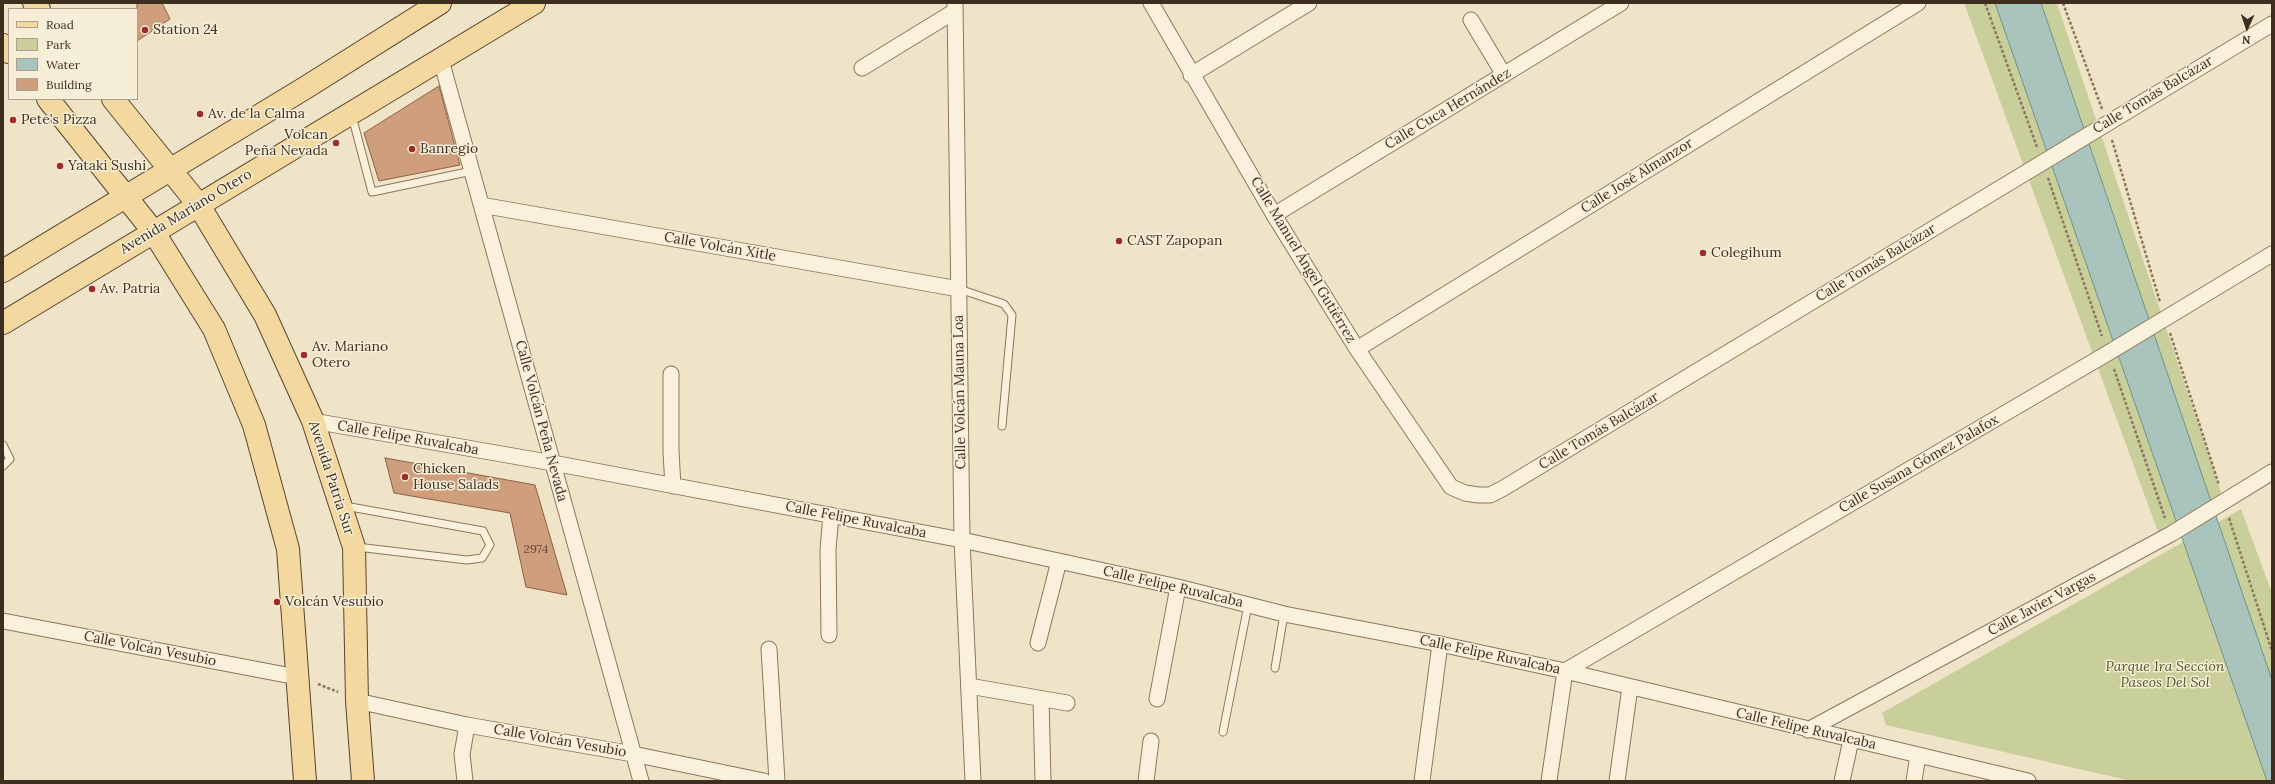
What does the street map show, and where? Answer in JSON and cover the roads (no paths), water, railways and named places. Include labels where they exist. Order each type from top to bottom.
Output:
[{"type":"main road","points":[[3,271],[170,168],[305,88],[440,3]]},
{"type":"main road","name":"Avenida Mariano Otero","points":[[3,323],[198,204],[534,3]]},
{"type":"main road","points":[[49,100],[154,231],[214,329],[254,425],[288,549],[305,781]]},
{"type":"main road","name":"Avenida Patria Sur","points":[[115,100],[198,204],[265,315],[313,421],[354,547],[357,701],[363,781]]},
{"type":"street","name":"Calle Manuel Ángel Gutiérrez","points":[[1151,3],[1191,75],[1357,349],[1451,486],[1465,493],[1478,495]]},
{"type":"street","points":[[1191,75],[1309,3]]},
{"type":"street","name":"Calle Cuca Hernández","points":[[1274,214],[1621,3]]},
{"type":"street","name":"Calle José Almanzor","points":[[1357,349],[1918,3]]},
{"type":"street","points":[[862,68],[955,7]]},
{"type":"street","name":"Calle Volcán Mauna Loa","points":[[955,7],[962,540],[973,781]]},
{"type":"street","points":[[1471,20],[1504,75]]},
{"type":"street","name":"Calle Tomás Balcázar","points":[[1478,495],[1490,494],[1502,489],[2272,24]]},
{"type":"street","name":"Calle Volcán Peña Nevada","points":[[441,60],[641,781]]},
{"type":"street","name":"Calle Volcán Xitle","points":[[481,205],[959,289]]},
{"type":"street","name":"Calle Susana Gómez Palafox","points":[[1565,671],[2110,352],[2272,254]]},
{"type":"street","points":[[671,374],[673,486]]},
{"type":"street","name":"Calle Felipe Ruvalcaba","points":[[313,421],[553,463],[962,540],[1178,587],[1284,614],[1440,644],[1565,671],[1808,730],[2028,781]]},
{"type":"street","name":"Calle Javier Vargas","points":[[1808,730],[2173,533],[2272,472]]},
{"type":"street","points":[[829,636],[828,549],[831,516]]},
{"type":"street","points":[[1038,643],[1059,561]]},
{"type":"street","points":[[1158,699],[1178,587]]},
{"type":"street","name":"Calle Volcán Vesubio","points":[[3,621],[297,677]]},
{"type":"street","points":[[1422,781],[1440,644]]},
{"type":"street","points":[[769,649],[777,781]]},
{"type":"street","points":[[1549,781],[1565,671]]},
{"type":"street","points":[[969,686],[1067,703]]},
{"type":"street","points":[[1616,781],[1630,687]]},
{"type":"street","points":[[1041,699],[1043,781]]},
{"type":"street","name":"Calle Volcán Vesubio","points":[[357,701],[467,725],[633,754],[764,781]]},
{"type":"street","points":[[465,781],[462,754],[467,725]]},
{"type":"street","points":[[1842,781],[1851,740]]},
{"type":"street","points":[[1146,781],[1151,741]]},
{"type":"street","points":[[1914,781],[1918,756]]},
{"type":"lane","points":[[351,113],[372,192],[472,171]]},
{"type":"lane","points":[[959,289],[1004,304],[1012,315],[1002,426]]},
{"type":"lane","points":[[3,445],[10,459],[3,466]]},
{"type":"lane","points":[[341,505],[483,531],[490,545],[482,558],[467,560],[354,547]]},
{"type":"lane","points":[[1223,732],[1248,605]]},
{"type":"lane","points":[[1275,668],[1284,614]]},
{"type":"water","points":[[1995,3],[2041,3],[2272,680],[2272,781],[2267,781]]},
{"type":"place","name":"Station 24","points":[[145,30]]},
{"type":"place","name":"Av. de la Calma","points":[[200,114]]},
{"type":"place","name":"Pete's Pizza","points":[[13,120]]},
{"type":"place","name":"Volcan Peña Nevada","points":[[336,143]]},
{"type":"place","name":"Banregio","points":[[412,149]]},
{"type":"place","name":"Yataki Sushi","points":[[60,166]]},
{"type":"place","name":"CAST Zapopan","points":[[1119,241]]},
{"type":"place","name":"Colegihum","points":[[1703,253]]},
{"type":"place","name":"Av. Patria","points":[[92,289]]},
{"type":"place","name":"Av. Mariano Otero","points":[[304,355]]},
{"type":"place","name":"Chicken House Salads","points":[[405,477]]},
{"type":"place","name":"Volcán Vesubio","points":[[277,602]]},
{"type":"park label","name":"Parque 1ra Sección Paseos Del Sol","points":[[2165,676]]}]
